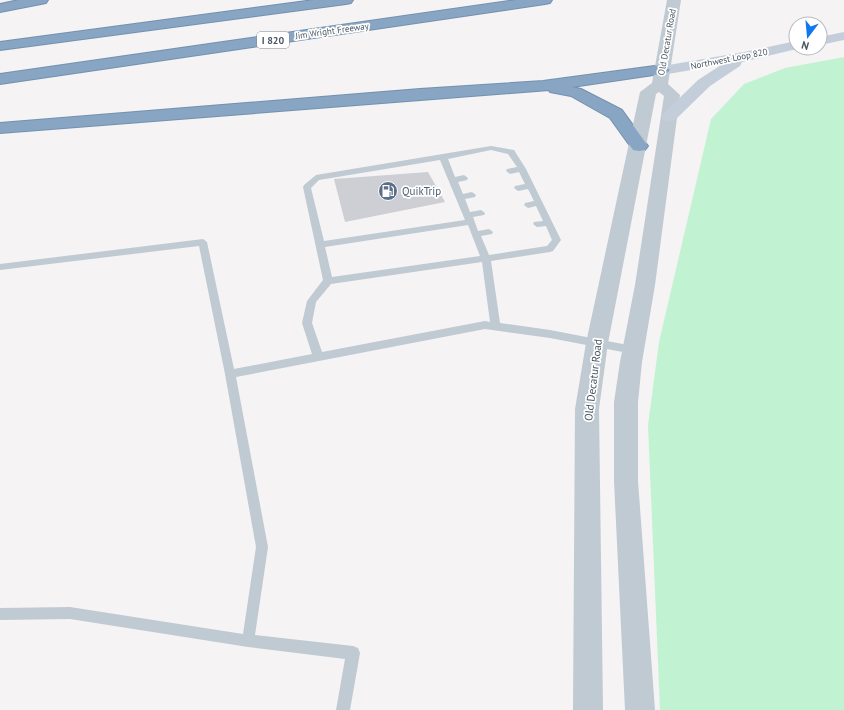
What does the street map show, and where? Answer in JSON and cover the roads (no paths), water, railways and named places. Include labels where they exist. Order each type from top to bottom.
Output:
[{"type":"highway","points":[[0,8],[40,0]]},
{"type":"highway","points":[[0,46],[346,0]]},
{"type":"highway","name":"Jim Wright Freeway","points":[[0,79],[545,0]]},
{"type":"highway","points":[[0,128],[431,93],[661,78]]},
{"type":"highway","points":[[543,86],[575,92],[616,114],[639,146]]},
{"type":"main road","points":[[828,39],[844,36]]},
{"type":"main road","name":"Northwest Loop 820","points":[[661,78],[788,47]]},
{"type":"main road","points":[[669,116],[704,83],[744,57]]},
{"type":"street","name":"Old Decatur Road","points":[[588,710],[587,409],[597,342],[618,235],[639,146],[648,92],[661,78],[674,0]]},
{"type":"street","name":"Old Decatur Road","points":[[640,710],[626,481],[626,402],[633,350],[645,286],[672,95],[661,78]]},
{"type":"lane","points":[[318,357],[306,323],[312,301],[328,281],[550,249],[556,240],[522,169],[512,152],[503,149],[491,148],[316,178],[307,186],[328,281]]},
{"type":"lane","points":[[443,157],[486,259],[496,327]]},
{"type":"lane","points":[[510,171],[522,169]]},
{"type":"lane","points":[[452,180],[464,178]]},
{"type":"lane","points":[[518,188],[530,186]]},
{"type":"lane","points":[[460,197],[472,195]]},
{"type":"lane","points":[[528,205],[539,203]]},
{"type":"lane","points":[[320,245],[469,218],[480,213]]},
{"type":"lane","points":[[537,224],[549,223]]},
{"type":"lane","points":[[476,234],[489,232]]},
{"type":"lane","points":[[0,267],[203,242],[230,374],[262,547],[248,642]]},
{"type":"lane","points":[[230,374],[485,325],[597,342],[633,350]]},
{"type":"lane","points":[[0,614],[70,613],[248,642],[353,654],[343,710]]},
{"type":"place","name":"QuikTrip","points":[[388,191]]}]
